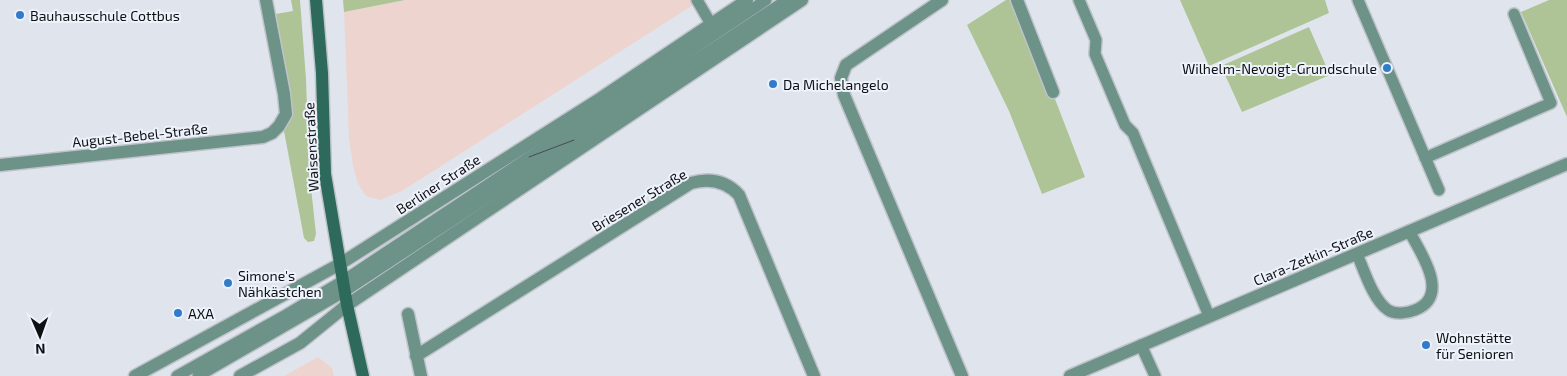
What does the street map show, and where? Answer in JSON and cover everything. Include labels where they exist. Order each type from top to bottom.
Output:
[{"type":"main road","name":"Waisenstraße","points":[[316,0],[322,73],[325,174],[347,305],[363,376]]},
{"type":"street","name":"Waisenstraße","points":[[266,0],[284,94],[286,114],[279,126]]},
{"type":"street","name":"Berliner Straße","points":[[135,376],[340,264],[601,98],[747,0]]},
{"type":"street","points":[[240,376],[300,343],[347,305],[802,0]]},
{"type":"street","points":[[942,0],[846,65],[841,78],[844,96],[962,376]]},
{"type":"street","points":[[1018,0],[1053,92]]},
{"type":"street","name":"August-Bebel-Straße","points":[[0,165],[263,137],[272,133],[279,126]]},
{"type":"street","name":"Clara-Zetkin-Straße","points":[[1070,376],[1567,164]]},
{"type":"street","name":"Briesener Straße","points":[[416,356],[691,183],[701,180],[724,183],[733,188],[739,195],[814,376]]},
{"type":"street","points":[[408,314],[421,376]]},
{"type":"lane","points":[[697,0],[711,24]]},
{"type":"lane","points":[[177,376],[286,315],[344,286],[766,0]]},
{"type":"lane","points":[[198,376],[344,286],[786,0]]},
{"type":"lane","points":[[1079,0],[1096,40],[1095,54],[1125,125],[1133,133],[1209,316]]},
{"type":"lane","points":[[1358,0],[1439,190]]},
{"type":"lane","points":[[1425,158],[1550,103],[1514,14]]},
{"type":"lane","points":[[1357,254],[1377,299],[1390,312],[1402,313],[1415,310],[1425,304],[1432,295],[1432,276],[1410,231]]},
{"type":"lane","points":[[1142,345],[1155,376]]},
{"type":"shaded area","points":[[405,0],[701,0],[402,191],[380,200],[366,196],[358,184],[353,166],[349,138],[344,12]]},
{"type":"shaded area","points":[[318,357],[332,368],[334,376],[284,376]]},
{"type":"green space","points":[[291,0],[300,0],[306,79],[309,169],[316,234],[314,241],[308,242],[304,238],[284,131],[292,114],[291,95],[276,14],[293,11]]},
{"type":"green space","points":[[343,0],[405,0],[344,12]]},
{"type":"green space","points":[[1006,0],[1017,0],[1085,177],[1042,194],[1009,111],[967,25]]},
{"type":"green space","points":[[1180,0],[1325,0],[1329,13],[1209,66]]},
{"type":"green space","points":[[1549,0],[1567,0],[1567,117],[1521,12]]},
{"type":"green space","points":[[1309,27],[1330,75],[1242,112],[1221,66]]},
{"type":"tram line","points":[[529,157],[574,140]]},
{"type":"place","name":"Bauhausschule Cottbus","points":[[20,15]]},
{"type":"place","name":"Wilhelm-Nevoigt-Grundschule","points":[[1387,68]]},
{"type":"place","name":"Da Michelangelo","points":[[773,84]]},
{"type":"place","name":"Simone's Nähkästchen","points":[[228,283]]},
{"type":"place","name":"AXA","points":[[178,313]]},
{"type":"place","name":"Wohnstätte für Senioren","points":[[1426,345]]}]
